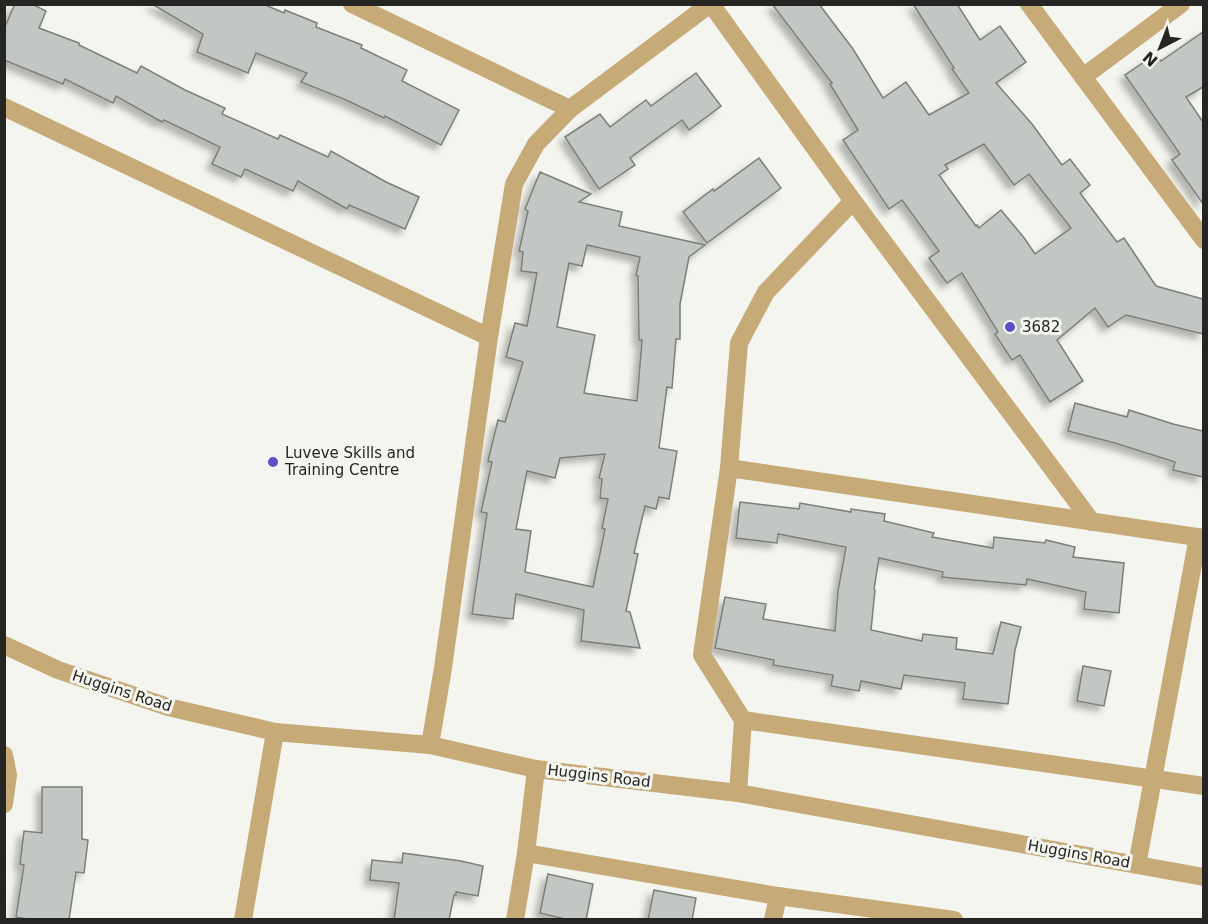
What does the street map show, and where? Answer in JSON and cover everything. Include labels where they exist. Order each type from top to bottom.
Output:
[{"type":"street","points":[[352,4],[570,109]]},
{"type":"street","points":[[430,745],[443,668],[489,337],[514,184],[536,144],[570,109],[710,4],[853,201],[1092,522]]},
{"type":"street","points":[[1029,4],[1203,240]]},
{"type":"street","points":[[1083,77],[1181,4]]},
{"type":"street","points":[[4,107],[489,337]]},
{"type":"street","points":[[738,793],[743,720],[702,655],[729,468],[739,343],[766,292],[853,201]]},
{"type":"street","points":[[729,468],[1201,538],[1137,865]]},
{"type":"street","name":"Huggins Road","points":[[4,645],[58,670],[168,707],[275,732],[430,745],[536,769],[738,793],[1203,877]]},
{"type":"street","points":[[743,720],[1203,786]]},
{"type":"street","points":[[243,920],[275,732]]},
{"type":"street","points":[[4,755],[8,774],[4,804]]},
{"type":"street","points":[[515,920],[536,769]]},
{"type":"street","points":[[526,853],[778,896],[954,920]]},
{"type":"street","points":[[773,920],[778,896]]},
{"type":"building","points":[[15,4],[32,4],[46,11],[39,28],[79,43],[137,73],[141,66],[225,108],[222,114],[278,139],[280,135],[328,157],[331,151],[386,182],[419,197],[405,229],[349,205],[347,209],[298,181],[293,191],[245,169],[241,177],[212,164],[220,147],[164,120],[162,122],[116,96],[113,103],[65,79],[63,84],[4,60],[4,29]]},
{"type":"building","points":[[152,4],[263,4],[284,13],[285,10],[317,23],[316,27],[362,45],[361,48],[407,70],[402,81],[459,110],[441,145],[385,116],[384,118],[301,82],[307,73],[256,53],[248,73],[197,52],[203,34]]},
{"type":"building","points":[[772,4],[819,4],[853,49],[883,98],[906,82],[929,115],[969,93],[913,4],[957,4],[980,40],[1000,26],[1026,62],[996,83],[1032,124],[1062,165],[1070,159],[1090,185],[1080,193],[1117,242],[1124,238],[1156,286],[1203,299],[1203,334],[1126,315],[1108,327],[1095,308],[1057,340],[1083,381],[1050,402],[1020,355],[1012,360],[995,334],[998,332],[962,273],[947,283],[929,258],[939,251],[902,200],[889,209],[843,140],[858,130],[830,84],[832,83]],"holes":[[[984,144],[1014,185],[1029,174],[1071,228],[1035,254],[1001,210],[979,228],[976,226],[939,175],[948,169],[945,165]]]},
{"type":"building","points":[[1203,32],[1203,87],[1186,97],[1203,122],[1203,204],[1172,160],[1180,154],[1125,75],[1156,54],[1161,61]]},
{"type":"building","points":[[696,73],[721,106],[689,130],[682,120],[630,158],[635,165],[599,189],[565,137],[600,114],[610,127],[646,100],[651,106]]},
{"type":"building","points":[[759,158],[781,188],[707,243],[683,212]]},
{"type":"building","points":[[540,172],[591,194],[579,202],[622,212],[619,226],[705,245],[689,257],[680,304],[680,339],[676,339],[672,388],[667,387],[659,448],[677,451],[669,499],[659,497],[656,509],[645,506],[634,553],[638,554],[626,611],[630,612],[640,648],[581,641],[584,610],[516,594],[513,619],[472,614],[487,513],[481,512],[492,462],[488,461],[498,420],[505,422],[523,362],[506,357],[515,323],[527,326],[537,273],[521,271],[523,252],[519,251],[528,211],[525,209]],"holes":[[[587,245],[640,257],[636,275],[638,276],[639,340],[642,340],[637,401],[584,393],[595,335],[557,327],[569,263],[582,266]],[[605,454],[599,478],[602,479],[600,498],[608,499],[602,528],[605,529],[593,587],[525,572],[531,531],[516,529],[527,471],[555,478],[560,458]]]},
{"type":"building","points":[[1075,403],[1127,417],[1129,410],[1203,431],[1203,477],[1173,470],[1175,462],[1068,431]]},
{"type":"building","points":[[740,502],[799,509],[800,503],[851,512],[851,509],[885,514],[884,521],[934,533],[932,537],[993,548],[994,537],[1045,543],[1046,540],[1075,547],[1073,557],[1124,563],[1119,613],[1084,609],[1086,592],[1027,579],[1026,585],[942,577],[943,572],[879,558],[871,630],[922,641],[923,634],[957,638],[956,649],[993,654],[1001,622],[1021,627],[1015,650],[1008,704],[963,699],[965,683],[904,675],[901,689],[861,681],[859,691],[831,686],[833,675],[773,665],[774,660],[715,648],[725,597],[766,604],[763,619],[835,631],[838,591],[846,547],[778,534],[777,543],[736,538]]},
{"type":"building","points":[[1083,666],[1111,671],[1104,706],[1077,701]]},
{"type":"building","points":[[42,787],[82,787],[82,839],[88,840],[84,873],[76,872],[69,920],[32,920],[16,917],[24,865],[20,864],[24,831],[42,833]]},
{"type":"building","points":[[403,853],[483,866],[478,896],[456,892],[449,920],[394,920],[399,883],[370,880],[372,860],[402,863]]},
{"type":"building","points":[[548,874],[593,884],[586,920],[569,920],[540,913]]},
{"type":"building","points":[[654,890],[696,898],[692,920],[648,920]]},
{"type":"place","name":"3682","points":[[1010,327]]},
{"type":"place","name":"Luveve Skills and Training Centre","points":[[273,462]]}]
